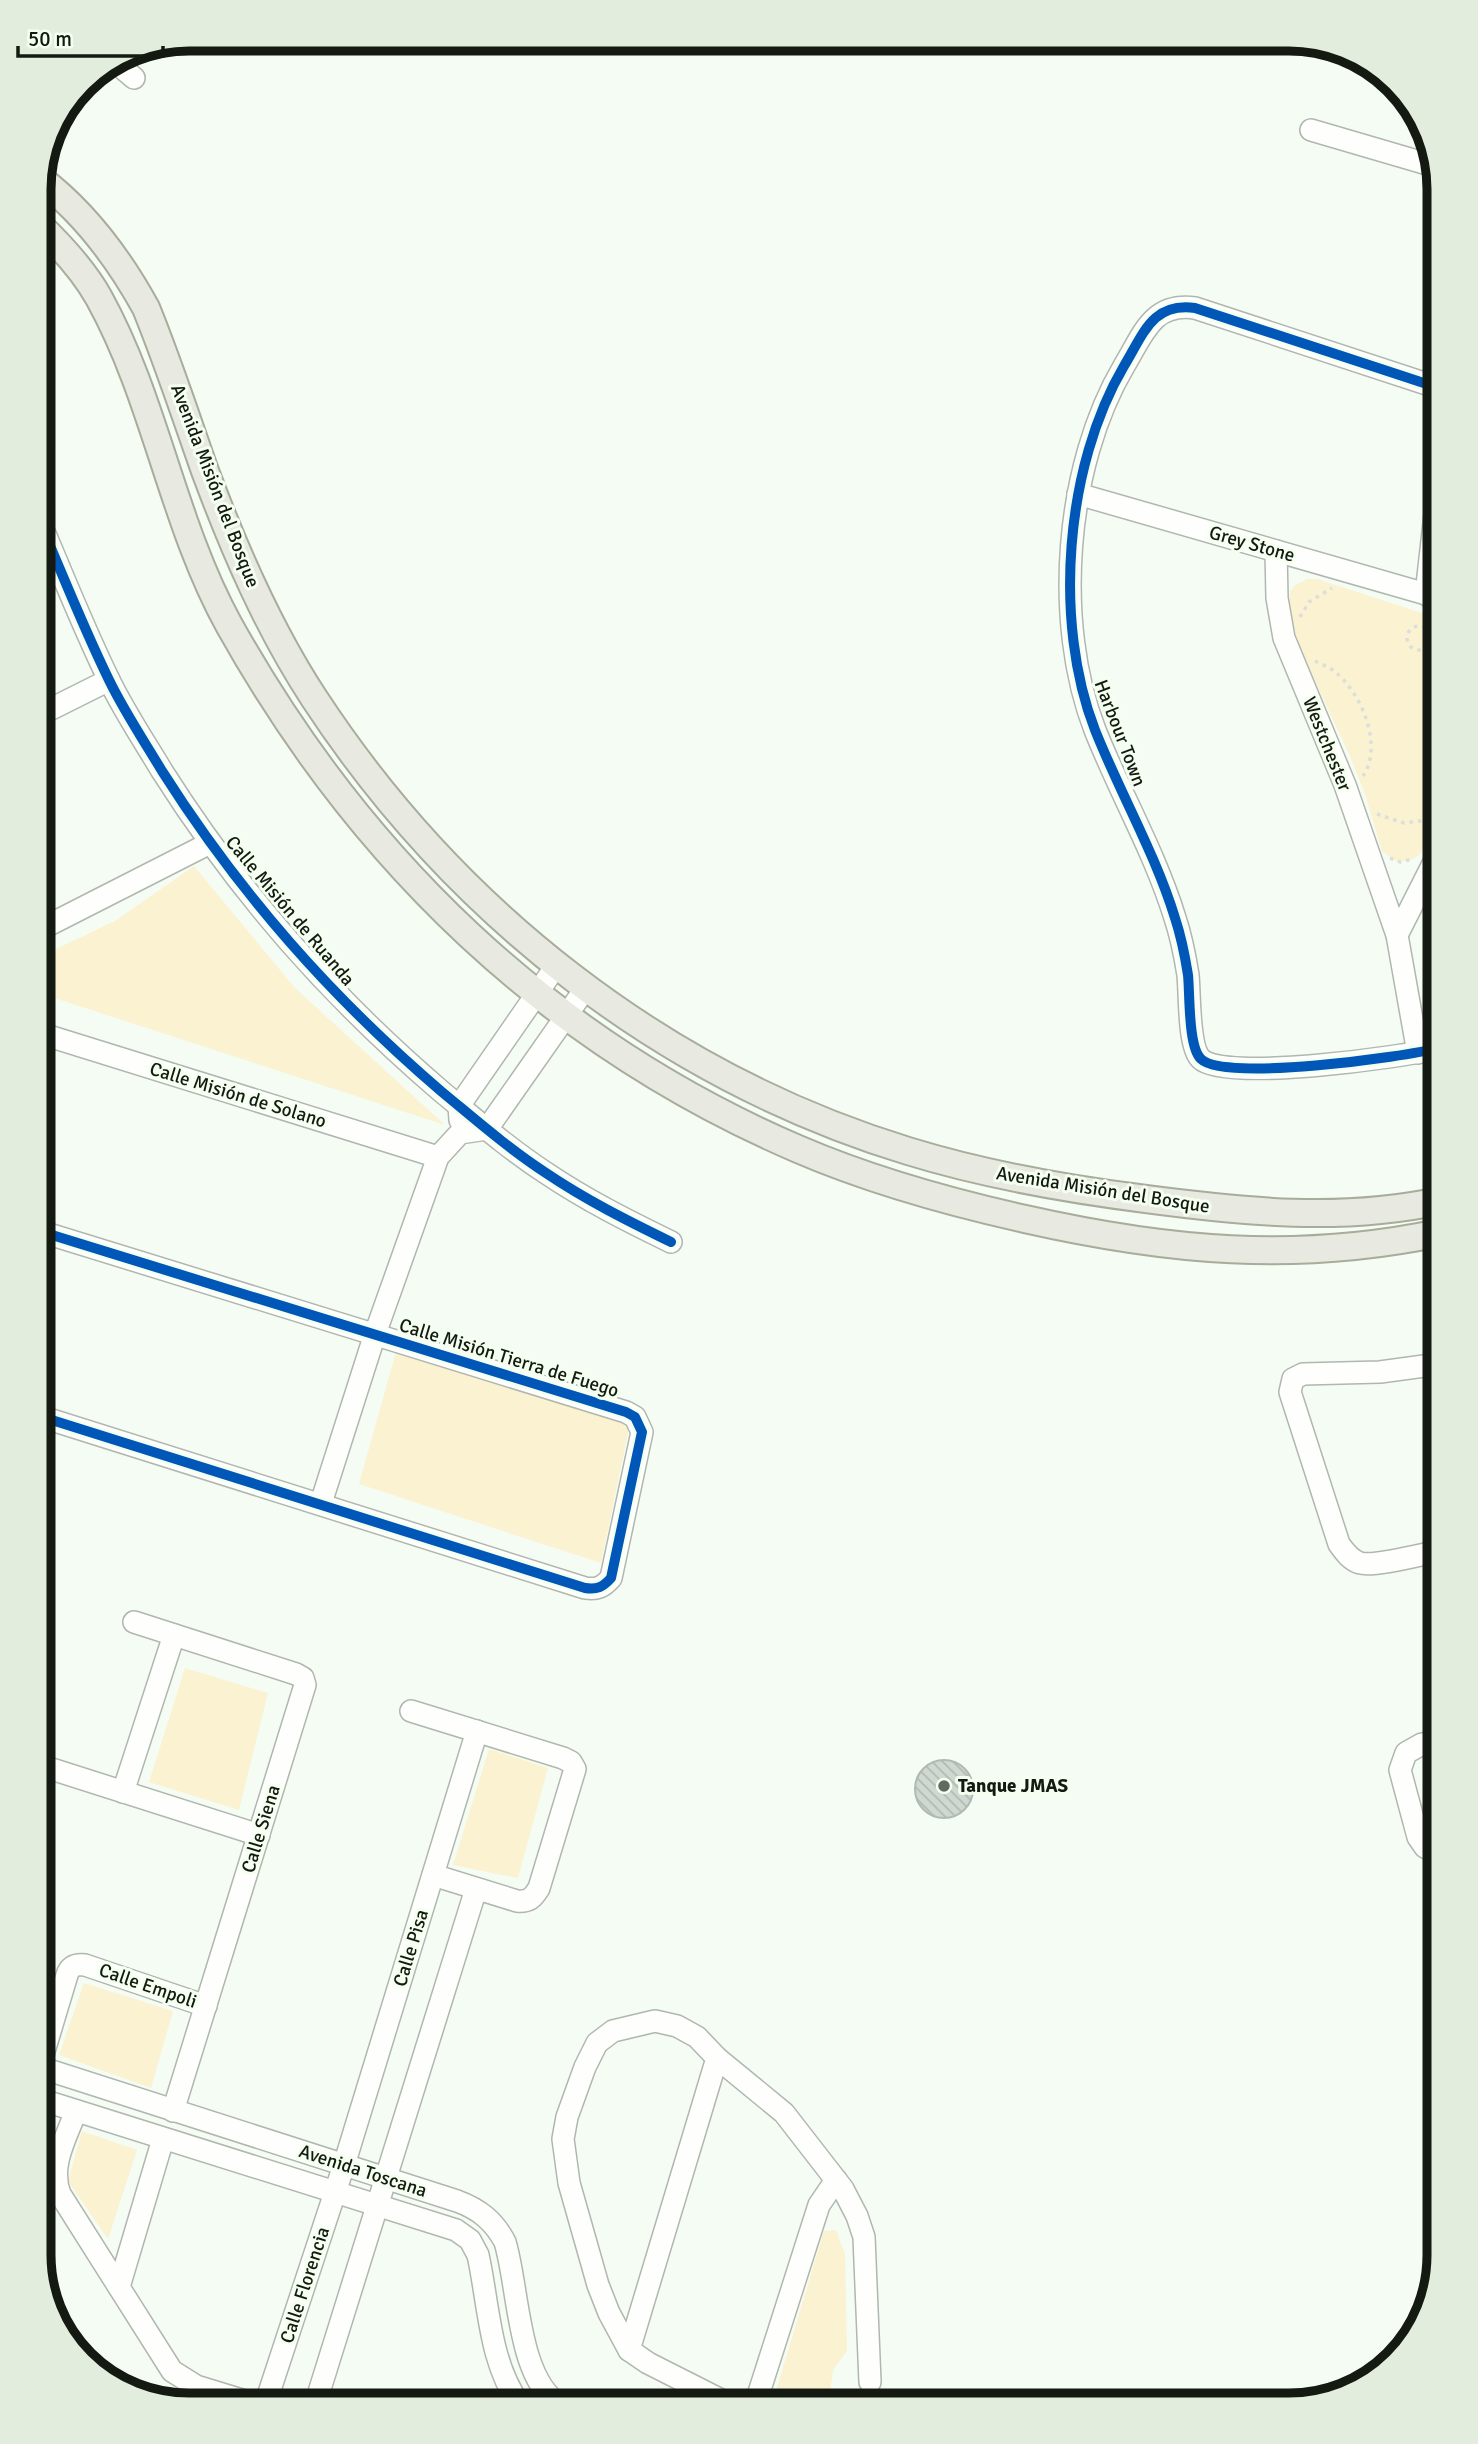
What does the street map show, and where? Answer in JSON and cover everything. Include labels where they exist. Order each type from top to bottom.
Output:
[{"type":"main road","name":"Avenida Misión del Bosque","points":[[51,189],[82,218],[109,249],[146,308],[230,536],[278,636],[312,696],[371,779],[436,855],[497,916],[585,989],[657,1037],[707,1066],[808,1114],[906,1151],[962,1166],[1073,1189],[1199,1206],[1297,1214],[1375,1211],[1427,1203]]},
{"type":"main road","name":"Avenida Misión del Bosque","points":[[51,238],[97,294],[131,366],[206,575],[226,619],[281,711],[332,784],[410,878],[453,922],[565,1017],[662,1081],[749,1127],[804,1152],[895,1184],[996,1212],[1114,1237],[1219,1249],[1332,1250],[1427,1236]]},
{"type":"main road","points":[[996,1212],[1051,1198],[1073,1189]]},
{"type":"street","points":[[122,68],[134,78]]},
{"type":"street","points":[[1311,130],[1425,163]]},
{"type":"street","name":"Harbour Town","points":[[1427,384],[1195,307],[1168,308],[1155,316],[1113,385],[1097,421],[1079,494],[1071,564],[1071,611],[1079,675],[1095,729],[1175,915],[1188,974],[1194,1042],[1201,1059],[1212,1065],[1225,1067],[1273,1068],[1332,1065],[1427,1051]]},
{"type":"street","name":"Grey Stone","points":[[1079,494],[1427,597]]},
{"type":"street","name":"Calle Misión de Ruanda","points":[[51,547],[109,680],[133,724],[210,843],[245,890],[309,966],[392,1049],[486,1129],[544,1172],[606,1210],[671,1242]]},
{"type":"street","name":"Westchester","points":[[1276,551],[1277,598],[1284,638],[1345,785],[1397,935],[1418,1053]]},
{"type":"street","points":[[51,709],[109,680]]},
{"type":"street","points":[[51,924],[210,843]]},
{"type":"street","points":[[1397,935],[1427,853]]},
{"type":"street","points":[[460,1133],[459,1106],[556,966]]},
{"type":"street","points":[[321,1503],[375,1334],[438,1157],[460,1133],[486,1129],[585,989]]},
{"type":"street","name":"Calle Misión de Solano","points":[[51,1037],[438,1157]]},
{"type":"street","name":"Calle Misión Tierra de Fuego","points":[[51,1235],[626,1412],[635,1417],[642,1432],[611,1578],[604,1586],[595,1589],[51,1420]]},
{"type":"street","points":[[1427,1366],[1380,1372],[1303,1374],[1293,1378],[1290,1392],[1339,1544],[1347,1555],[1360,1563],[1377,1563],[1427,1553]]},
{"type":"street","name":"Calle Siena","points":[[134,1622],[303,1678],[305,1685],[173,2111]]},
{"type":"street","points":[[123,1792],[174,1634]]},
{"type":"street","points":[[411,1711],[564,1758],[571,1762],[575,1769],[539,1888],[533,1898],[526,1902],[517,1901],[433,1875]]},
{"type":"street","name":"Calle Pisa","points":[[345,2165],[477,1731]]},
{"type":"street","points":[[1427,1745],[1422,1744],[1406,1753],[1400,1770],[1418,1837],[1427,1848]]},
{"type":"street","points":[[51,1769],[259,1835]]},
{"type":"street","points":[[319,2393],[476,1889]]},
{"type":"street","name":"Calle Empoli","points":[[51,2028],[67,1975],[70,1968],[76,1964],[206,2006]]},
{"type":"street","points":[[709,2393],[628,2350],[598,2285],[569,2183],[563,2139],[567,2117],[585,2067],[597,2043],[612,2031],[655,2021],[677,2026],[697,2037],[717,2058],[785,2113],[836,2180],[857,2216],[864,2237],[870,2382]]},
{"type":"street","points":[[628,2350],[717,2058]]},
{"type":"street","name":"Avenida Toscana","points":[[51,2071],[471,2206],[499,2230],[509,2255],[530,2364],[546,2393]]},
{"type":"street","name":"Avenida Toscana","points":[[51,2103],[456,2230],[470,2240],[478,2255],[501,2371],[511,2393]]},
{"type":"street","points":[[76,2111],[55,2170],[55,2182],[61,2194],[172,2371],[197,2386],[219,2393]]},
{"type":"street","points":[[119,2287],[163,2139]]},
{"type":"street","name":"Calle Florencia","points":[[269,2393],[345,2165]]},
{"type":"street","points":[[759,2393],[819,2205],[836,2180]]},
{"type":"path","points":[[1299,627],[1299,618],[1309,602],[1324,590],[1337,586],[1327,582]]},
{"type":"path","points":[[1427,630],[1420,626],[1412,628],[1408,634],[1408,642],[1417,649],[1427,645]]},
{"type":"path","points":[[1308,655],[1335,672],[1357,698],[1363,710],[1371,747],[1370,759],[1368,768],[1359,781],[1356,772]]},
{"type":"path","points":[[1427,676],[1427,697]]},
{"type":"path","points":[[1373,820],[1369,809],[1391,821],[1404,823],[1427,820]]},
{"type":"path","points":[[1387,855],[1394,860],[1407,862],[1427,851]]},
{"type":"shaded area","points":[[1307,579],[1317,579],[1427,615],[1427,839],[1420,854],[1413,859],[1400,862],[1382,851],[1365,794],[1349,754],[1299,647],[1290,609],[1290,592],[1294,586]]},
{"type":"shaded area","points":[[194,866],[295,988],[445,1125],[51,997],[51,951],[115,921]]},
{"type":"shaded area","points":[[399,1341],[632,1414],[601,1563],[359,1484]]},
{"type":"shaded area","points":[[185,1668],[268,1693],[239,1810],[149,1782]]},
{"type":"shaded area","points":[[489,1749],[548,1768],[518,1878],[453,1865]]},
{"type":"shaded area","points":[[84,1983],[173,2011],[151,2088],[59,2055]]},
{"type":"shaded area","points":[[82,2131],[137,2150],[108,2239],[68,2181]]},
{"type":"shaded area","points":[[836,2230],[845,2254],[847,2351],[833,2370],[830,2393],[776,2393],[776,2391],[824,2231]]},
{"type":"building","name":"Tanque JMAS","points":[[938,1760],[950,1760],[965,1768],[973,1783],[973,1795],[965,1810],[950,1818],[938,1818],[923,1810],[915,1795],[915,1783],[923,1768]]},
{"type":"cycle path","points":[[1427,384],[1195,308],[1180,307],[1168,310],[1143,332],[1104,406],[1089,450],[1078,497],[1070,594],[1074,642],[1082,687],[1095,730],[1158,870],[1175,918],[1188,975],[1194,1043],[1201,1059],[1216,1066],[1277,1068],[1354,1062],[1427,1050]]},
{"type":"cycle path","points":[[51,548],[90,640],[128,715],[162,771],[223,860],[290,942],[325,981],[401,1056],[506,1144],[576,1192],[671,1242]]},
{"type":"cycle path","points":[[51,1235],[626,1412],[635,1417],[642,1432],[611,1578],[600,1587],[589,1589],[51,1420]]},
{"type":"place","name":"Tanque JMAS","points":[[944,1786]]}]
